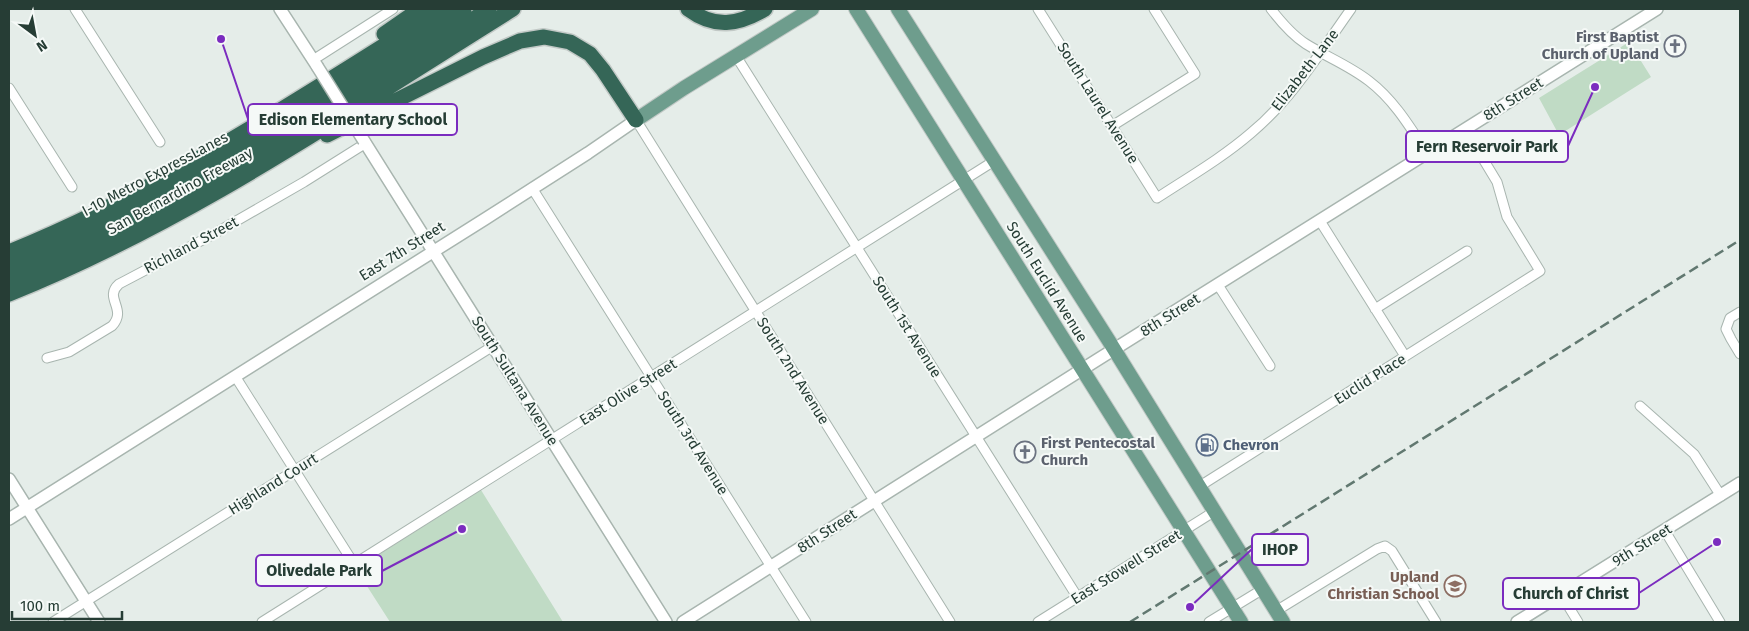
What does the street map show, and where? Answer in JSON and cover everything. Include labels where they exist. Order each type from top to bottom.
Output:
[{"type":"highway","points":[[337,74],[372,42],[420,9]]},
{"type":"highway","name":"San Bernardino Freeway","points":[[9,252],[91,215],[183,168],[232,140],[442,9]]},
{"type":"highway","name":"I-10 Metro ExpressLanes","points":[[9,264],[99,224],[217,163],[464,9]]},
{"type":"highway","name":"I-10 Metro ExpressLanes","points":[[9,279],[102,238],[201,187],[489,9]]},
{"type":"highway","name":"San Bernardino Freeway","points":[[9,294],[107,251],[209,197],[513,9]]},
{"type":"highway","points":[[688,9],[707,20],[723,23],[740,21],[765,9]]},
{"type":"highway","points":[[258,168],[456,69],[513,43],[536,37],[551,37],[570,42],[590,54],[603,70],[636,120]]},
{"type":"main road","name":"East 7th Street","points":[[636,120],[812,9]]},
{"type":"main road","name":"South Euclid Avenue","points":[[856,9],[1241,622]]},
{"type":"main road","name":"South Euclid Avenue","points":[[898,9],[1114,349],[1280,616]]},
{"type":"street","points":[[75,9],[160,142]]},
{"type":"street","name":"South Sultana Avenue","points":[[280,9],[666,622]]},
{"type":"street","points":[[315,63],[393,9]]},
{"type":"street","name":"South Laurel Avenue","points":[[1038,9],[1157,198]]},
{"type":"street","points":[[1112,126],[1195,74],[1154,9]]},
{"type":"street","points":[[1271,9],[1289,31],[1305,43],[1348,66],[1371,82],[1404,117],[1427,153]]},
{"type":"street","name":"Elizabeth Lane","points":[[1157,198],[1223,156],[1253,132],[1284,100],[1351,9]]},
{"type":"street","name":"8th Street","points":[[684,622],[1114,349],[1658,9]]},
{"type":"street","name":"South 1st Avenue","points":[[736,56],[1078,598]]},
{"type":"street","points":[[9,88],[72,186]]},
{"type":"street","name":"East 7th Street","points":[[9,519],[588,153],[636,120]]},
{"type":"street","name":"South 2nd Avenue","points":[[636,120],[950,622]]},
{"type":"street","name":"Euclid Place","points":[[1200,486],[1540,271],[1507,217],[1497,182],[1464,129]]},
{"type":"street","name":"Richland Street","points":[[47,358],[69,352],[116,322],[118,309],[112,295],[119,284],[212,235],[306,181],[365,142]]},
{"type":"street","name":"East Olive Street","points":[[262,622],[994,161]]},
{"type":"street","name":"South 3rd Avenue","points":[[532,188],[806,622]]},
{"type":"street","points":[[1320,221],[1405,356]]},
{"type":"street","points":[[1375,309],[1467,251]]},
{"type":"street","points":[[1218,285],[1270,366]]},
{"type":"street","points":[[1740,312],[1730,318],[1727,325],[1728,334],[1740,354]]},
{"type":"street","name":"Highland Court","points":[[53,622],[493,346]]},
{"type":"street","points":[[235,376],[354,564]]},
{"type":"street","points":[[1640,406],[1694,454],[1721,496]]},
{"type":"street","points":[[9,479],[99,622]]},
{"type":"street","name":"9th Street","points":[[1517,622],[1740,483]]},
{"type":"street","name":"East Stowell Street","points":[[1038,622],[1215,511]]},
{"type":"street","points":[[1665,531],[1720,622]]},
{"type":"street","points":[[1280,616],[1376,549],[1386,546],[1392,551],[1436,622]]},
{"type":"street","points":[[1210,622],[1263,589]]},
{"type":"street","points":[[1559,596],[1567,604],[1578,622]]},
{"type":"green space","points":[[1629,42],[1651,77],[1559,135],[1539,98]]},
{"type":"green space","points":[[481,490],[563,622],[390,622],[356,569]]},
{"type":"railway","points":[[1130,622],[1740,240]]},
{"type":"place","name":"Edison Elementary School","points":[[221,39]]},
{"type":"place","name":"First Baptist Church of Upland","points":[[1675,46]]},
{"type":"place","name":"Fern Reservoir Park","points":[[1595,87]]},
{"type":"place","name":"Chevron","points":[[1207,445]]},
{"type":"place","name":"First Pentecostal Church","points":[[1025,452]]},
{"type":"place","name":"Olivedale Park","points":[[462,529]]},
{"type":"place","name":"Church of Christ","points":[[1717,542]]},
{"type":"place","name":"Upland Christian School","points":[[1455,586]]},
{"type":"place","name":"IHOP","points":[[1190,607]]}]
